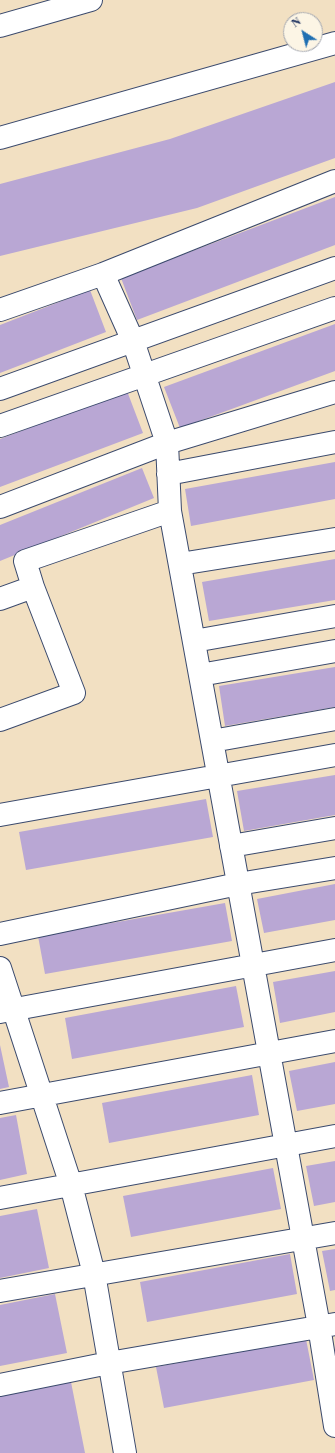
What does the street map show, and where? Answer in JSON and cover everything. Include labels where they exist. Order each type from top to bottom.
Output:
[{"type":"street","points":[[0,26],[91,0]]},
{"type":"street","points":[[0,138],[335,43]]},
{"type":"street","points":[[0,310],[102,274],[335,181]]},
{"type":"street","points":[[0,389],[335,268]]},
{"type":"street","points":[[102,274],[133,341],[167,442],[170,511],[303,1238],[327,1325],[335,1426]]},
{"type":"street","points":[[0,426],[335,308]]},
{"type":"street","points":[[0,507],[167,442],[335,392]]},
{"type":"street","points":[[168,474],[335,442]]},
{"type":"street","points":[[0,720],[74,693],[33,587],[25,561],[170,511]]},
{"type":"street","points":[[180,564],[335,539]]},
{"type":"street","points":[[0,600],[33,587]]},
{"type":"street","points":[[194,641],[335,616]]},
{"type":"street","points":[[200,675],[335,651]]},
{"type":"street","points":[[212,741],[335,719]]},
{"type":"street","points":[[0,815],[219,777],[335,755]]},
{"type":"street","points":[[231,846],[335,828]]},
{"type":"street","points":[[0,934],[238,884],[335,868]]},
{"type":"street","points":[[7,1010],[335,950]]},
{"type":"street","points":[[0,968],[7,1010],[42,1095],[72,1185],[94,1274],[125,1453]]},
{"type":"street","points":[[0,1103],[335,1040]]},
{"type":"street","points":[[0,1198],[335,1136]]},
{"type":"street","points":[[0,1291],[335,1233]]},
{"type":"street","points":[[0,1385],[109,1362],[327,1325]]},
{"type":"building","points":[[335,82],[335,158],[197,208],[0,256],[0,184],[170,139]]},
{"type":"building","points":[[335,197],[335,245],[137,320],[121,278]]},
{"type":"building","points":[[90,290],[106,332],[0,373],[0,325]]},
{"type":"building","points":[[335,324],[335,371],[180,428],[164,387]]},
{"type":"building","points":[[127,391],[143,433],[0,487],[0,439]]},
{"type":"building","points":[[335,462],[335,499],[191,526],[185,489]]},
{"type":"building","points":[[142,468],[154,498],[0,561],[0,525]]},
{"type":"building","points":[[335,559],[335,600],[209,621],[202,582]]},
{"type":"building","points":[[335,667],[335,707],[225,726],[219,686]]},
{"type":"building","points":[[335,775],[335,815],[244,831],[237,791]]},
{"type":"building","points":[[206,799],[213,837],[26,870],[19,832]]},
{"type":"building","points":[[335,884],[335,920],[264,933],[257,899]]},
{"type":"building","points":[[225,903],[232,941],[45,974],[38,936]]},
{"type":"building","points":[[335,971],[335,1012],[280,1023],[273,982]]},
{"type":"building","points":[[236,986],[244,1027],[72,1059],[65,1018]]},
{"type":"building","points":[[0,1045],[9,1087],[0,1089]]},
{"type":"building","points":[[335,1062],[335,1104],[297,1111],[289,1071]]},
{"type":"building","points":[[252,1075],[259,1115],[109,1143],[102,1103]]},
{"type":"building","points":[[16,1115],[27,1174],[0,1180],[0,1118]]},
{"type":"building","points":[[335,1161],[335,1202],[314,1206],[306,1166]]},
{"type":"building","points":[[273,1168],[281,1209],[131,1237],[123,1196]]},
{"type":"building","points":[[37,1209],[49,1268],[0,1278],[0,1216]]},
{"type":"building","points":[[335,1249],[335,1290],[330,1291],[322,1251]]},
{"type":"building","points":[[290,1254],[297,1294],[147,1322],[140,1282]]},
{"type":"building","points":[[55,1294],[67,1353],[0,1366],[0,1305]]},
{"type":"building","points":[[306,1339],[314,1380],[164,1408],[156,1367]]},
{"type":"building","points":[[71,1382],[85,1453],[0,1453],[0,1395]]}]
